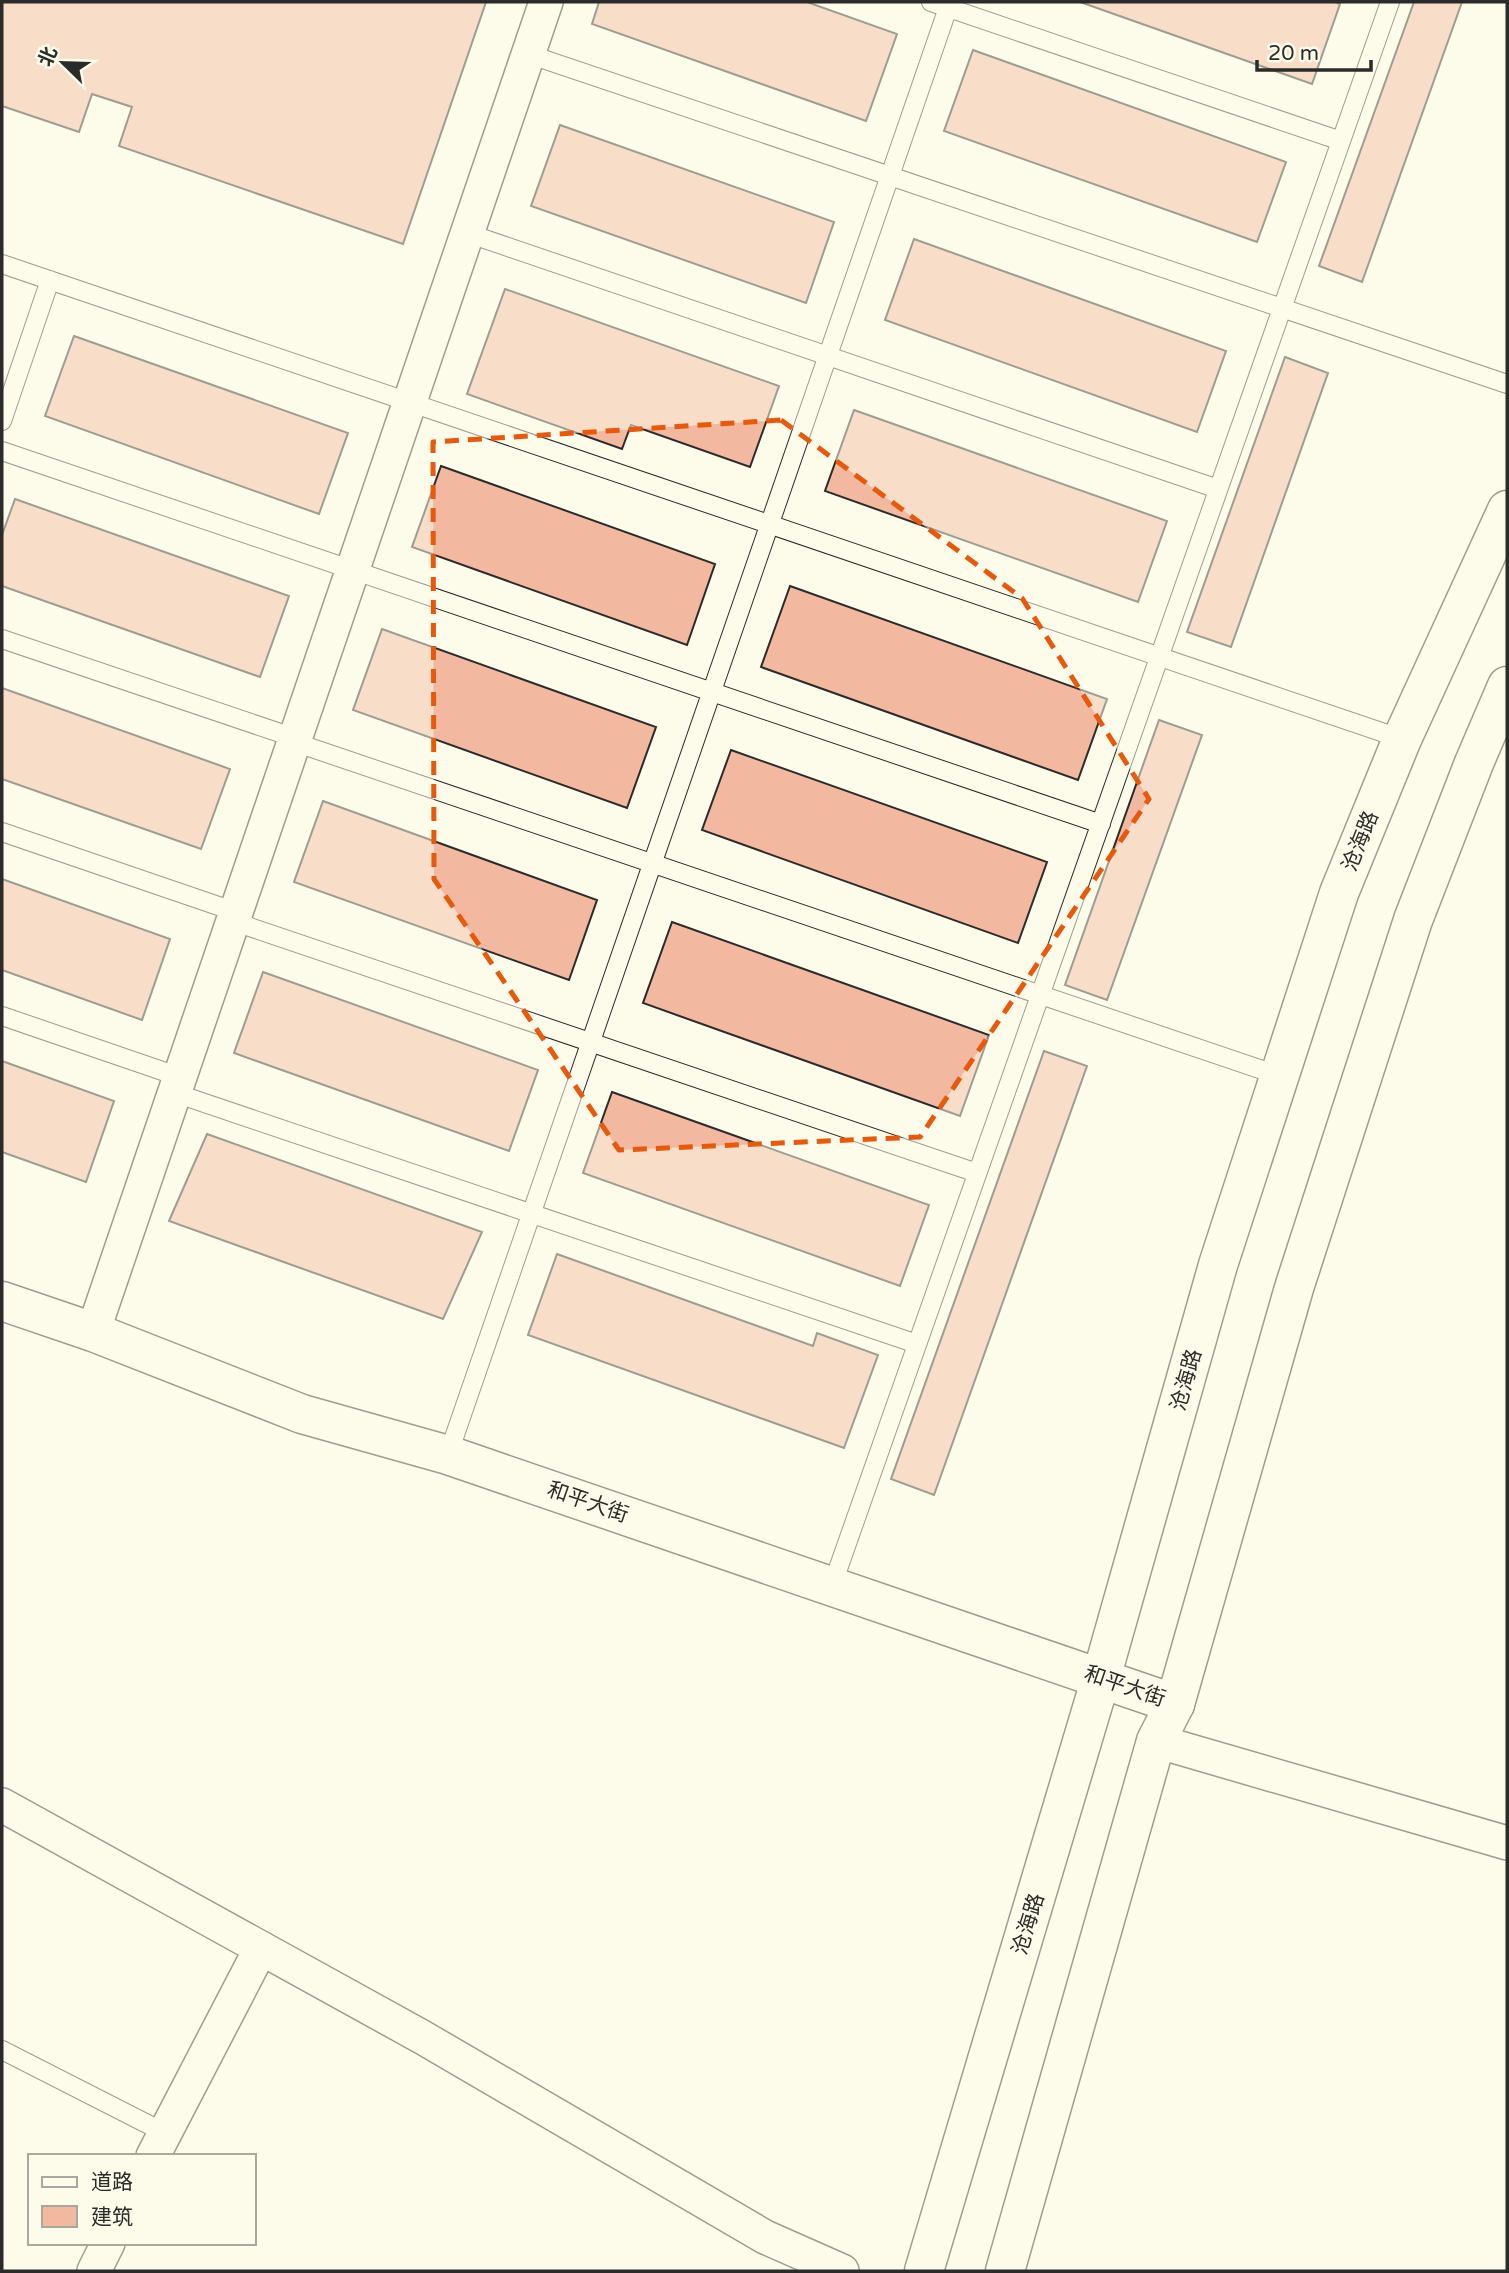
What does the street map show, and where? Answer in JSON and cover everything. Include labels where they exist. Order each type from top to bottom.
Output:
[{"type":"main road","name":"沧海路","points":[[924,2271],[1101,1678],[1218,1265],[1339,893],[1402,739],[1507,510]]},
{"type":"main road","points":[[1005,2271],[1156,1741],[1175,1704],[1294,1288],[1413,920],[1507,686]]},
{"type":"main road","name":"和平大街","points":[[2,1300],[93,1332],[302,1414],[448,1455],[1175,1704]]},
{"type":"street","points":[[93,1332],[546,2]]},
{"type":"street","points":[[1156,1741],[1507,1843]]},
{"type":"street","points":[[2,1805],[422,2037],[765,2237],[842,2271]]},
{"type":"street","points":[[159,2144],[261,1948]]},
{"type":"street","points":[[94,2271],[107,2245]]},
{"type":"lane","points":[[931,2],[949,5],[1341,141]]},
{"type":"lane","points":[[832,1586],[1390,2]]},
{"type":"lane","points":[[448,1455],[949,5]]},
{"type":"lane","points":[[528,54],[1507,384]]},
{"type":"lane","points":[[467,233],[1218,489]]},
{"type":"lane","points":[[2,264],[1402,739]]},
{"type":"lane","points":[[2,421],[50,281]]},
{"type":"lane","points":[[2,451],[1101,824]]},
{"type":"lane","points":[[2,639],[1280,1076]]},
{"type":"lane","points":[[2,832],[590,1043],[977,1173]]},
{"type":"lane","points":[[2,1016],[177,1085],[532,1213],[917,1344]]},
{"type":"lane","points":[[2,2050],[159,2144]]},
{"type":"highlighted area","points":[[781,420],[1022,598],[1149,799],[920,1137],[619,1150],[434,879],[433,442]]},
{"type":"building","points":[[2,2],[486,2],[403,244],[119,146],[132,107],[92,94],[79,132],[2,106]]},
{"type":"building","points":[[599,2],[807,2],[897,34],[866,121],[592,24]]},
{"type":"building","points":[[1080,2],[1335,2],[1340,4],[1312,84]]},
{"type":"building","points":[[1414,2],[1462,2],[1362,282],[1319,266]]},
{"type":"building","points":[[973,50],[1286,162],[1257,242],[944,131]]},
{"type":"building","points":[[560,125],[834,222],[806,303],[531,206]]},
{"type":"building","points":[[914,239],[1226,351],[1197,432],[885,320]]},
{"type":"building","points":[[505,289],[779,386],[750,467],[631,425],[622,449],[467,394]]},
{"type":"building","points":[[74,336],[348,433],[319,514],[45,416]]},
{"type":"building","points":[[1285,357],[1328,373],[1231,647],[1187,632]]},
{"type":"building","points":[[854,410],[1167,521],[1138,602],[825,491]]},
{"type":"building","points":[[441,466],[715,564],[687,645],[412,547]]},
{"type":"building","points":[[15,499],[289,596],[260,677],[2,586],[2,535]]},
{"type":"building","points":[[790,586],[1107,699],[1078,780],[761,667]]},
{"type":"building","points":[[382,629],[656,727],[627,808],[353,710]]},
{"type":"building","points":[[2,688],[230,769],[201,849],[2,779]]},
{"type":"building","points":[[1159,720],[1202,735],[1107,1000],[1065,985]]},
{"type":"building","points":[[731,750],[1047,862],[1018,943],[702,830]]},
{"type":"building","points":[[323,801],[597,900],[569,980],[294,882]]},
{"type":"building","points":[[2,879],[170,939],[142,1020],[2,970]]},
{"type":"building","points":[[672,922],[989,1035],[960,1116],[643,1003]]},
{"type":"building","points":[[263,972],[538,1070],[509,1151],[234,1053]]},
{"type":"building","points":[[1044,1051],[1087,1066],[934,1495],[891,1479]]},
{"type":"building","points":[[2,1061],[114,1101],[86,1182],[2,1152]]},
{"type":"building","points":[[612,1092],[929,1205],[900,1286],[583,1173]]},
{"type":"building","points":[[207,1134],[482,1232],[443,1319],[169,1221]]},
{"type":"building","points":[[557,1254],[813,1346],[817,1333],[878,1355],[844,1448],[528,1335]]}]
